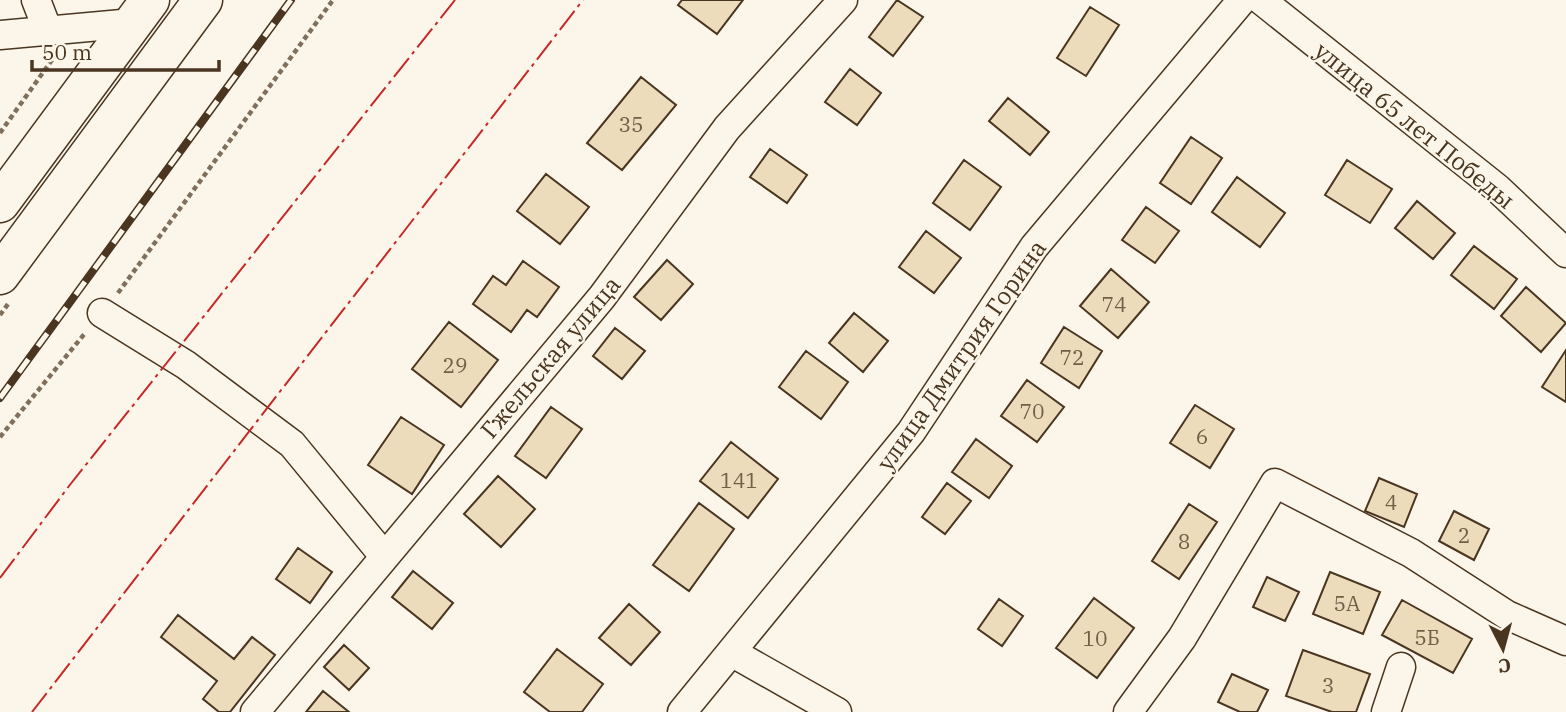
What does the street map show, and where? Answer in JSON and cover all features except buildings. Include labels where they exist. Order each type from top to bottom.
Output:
[{"type":"highway","points":[[0,275],[203,0]]},
{"type":"highway","points":[[0,203],[142,12]]},
{"type":"street","points":[[36,0],[60,29]]},
{"type":"street","name":"Гжельская улица","points":[[255,712],[602,297],[727,128],[842,0]]},
{"type":"street","name":"улица Дмитрия Горина","points":[[682,712],[733,653],[911,432],[1034,247],[1242,0]]},
{"type":"street","name":"улица 65 лет Победы","points":[[1261,0],[1497,188],[1566,253]]},
{"type":"street","points":[[0,35],[60,29],[142,12]]},
{"type":"street","points":[[102,313],[186,366],[292,444],[384,556]]},
{"type":"street","points":[[1128,712],[1182,638],[1275,483],[1411,553],[1507,615],[1566,641]]},
{"type":"street","points":[[733,653],[837,712]]},
{"type":"street","points":[[1386,712],[1401,667]]},
{"type":"path","points":[[0,437],[102,313],[333,0]]},
{"type":"path","points":[[0,133],[60,29]]},
{"type":"railway","points":[[0,398],[291,0]]},
{"type":"power","points":[[0,578],[69,486],[455,0]]},
{"type":"power","points":[[32,712],[583,0]]}]
